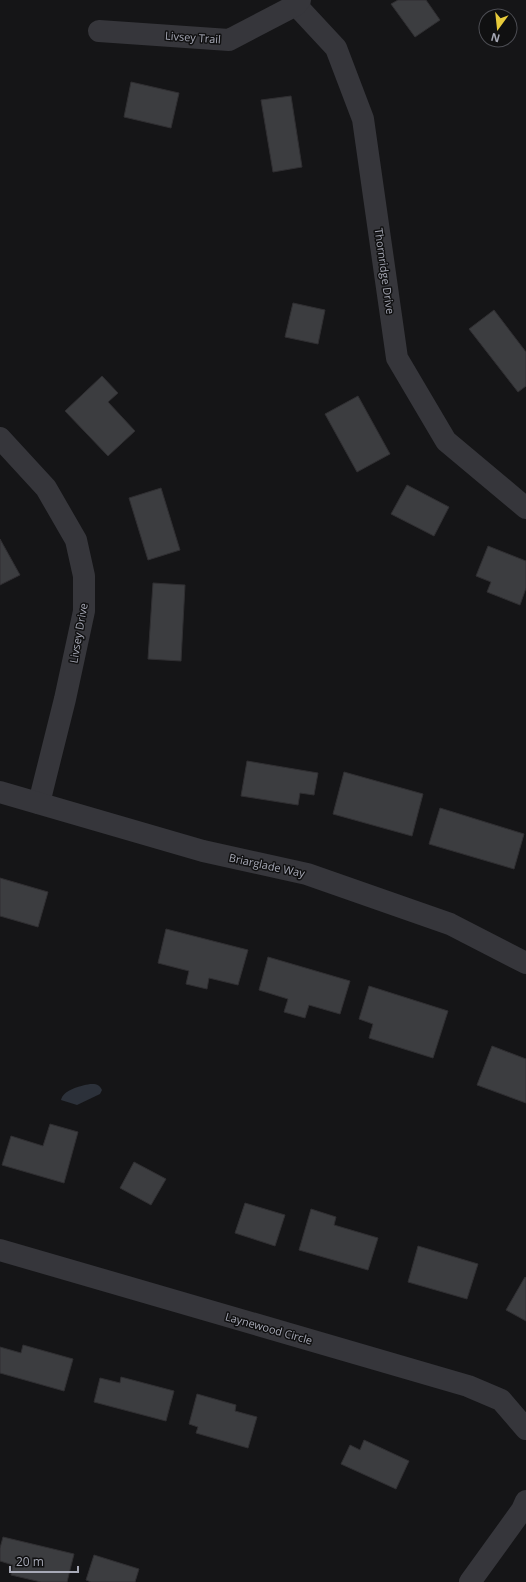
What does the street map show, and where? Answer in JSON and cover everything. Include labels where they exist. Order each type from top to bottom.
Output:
[{"type":"street","name":"Livsey Trail","points":[[99,31],[229,40],[298,3]]},
{"type":"street","name":"Thornridge Drive","points":[[298,3],[336,48],[363,119],[397,358],[446,441],[526,508]]},
{"type":"street","name":"Livsey Drive","points":[[0,438],[46,488],[76,540],[84,576],[84,611],[65,699],[39,803]]},
{"type":"street","name":"Briarglade Way","points":[[0,792],[203,851],[307,874],[450,924],[526,963]]},
{"type":"street","name":"Laynewood Circle","points":[[0,1250],[468,1386],[501,1400],[526,1429]]},
{"type":"street","points":[[470,1582],[522,1510],[526,1501]]},
{"type":"shaded area","points":[[90,1084],[96,1084],[100,1087],[102,1090],[100,1094],[77,1105],[61,1100],[68,1091]]},
{"type":"building","points":[[398,0],[426,0],[440,20],[415,37],[391,4]]},
{"type":"building","points":[[131,82],[179,93],[171,128],[124,117]]},
{"type":"building","points":[[291,96],[302,167],[273,172],[261,100]]},
{"type":"building","points":[[293,303],[325,310],[318,344],[285,337]]},
{"type":"building","points":[[494,310],[526,352],[526,386],[518,392],[469,329]]},
{"type":"building","points":[[102,376],[118,393],[108,402],[135,431],[108,456],[65,411]]},
{"type":"building","points":[[358,396],[390,454],[357,472],[325,414]]},
{"type":"building","points":[[407,485],[449,507],[434,536],[391,514]]},
{"type":"building","points":[[161,488],[180,550],[148,560],[129,498]]},
{"type":"building","points":[[0,539],[20,575],[0,585]]},
{"type":"building","points":[[488,546],[526,561],[526,588],[520,605],[487,592],[491,582],[476,576]]},
{"type":"building","points":[[153,583],[185,585],[181,661],[148,659]]},
{"type":"building","points":[[247,761],[318,773],[314,795],[300,793],[298,805],[241,796]]},
{"type":"building","points":[[344,772],[423,794],[412,836],[333,814]]},
{"type":"building","points":[[440,808],[524,834],[514,869],[429,844]]},
{"type":"building","points":[[0,878],[48,892],[38,927],[0,916]]},
{"type":"building","points":[[166,929],[248,950],[238,985],[209,978],[207,989],[186,984],[189,971],[158,963]]},
{"type":"building","points":[[268,957],[350,981],[340,1014],[309,1005],[305,1018],[284,1012],[288,999],[259,990]]},
{"type":"building","points":[[369,986],[448,1011],[433,1058],[369,1038],[373,1024],[359,1019]]},
{"type":"building","points":[[492,1046],[526,1059],[526,1103],[477,1085]]},
{"type":"building","points":[[50,1124],[78,1132],[64,1183],[2,1165],[11,1136],[43,1146]]},
{"type":"building","points":[[134,1162],[166,1179],[151,1205],[120,1188]]},
{"type":"building","points":[[245,1203],[285,1215],[275,1246],[235,1233]]},
{"type":"building","points":[[311,1209],[336,1217],[334,1225],[378,1238],[368,1270],[299,1250]]},
{"type":"building","points":[[418,1246],[478,1264],[467,1299],[408,1282]]},
{"type":"building","points":[[525,1277],[526,1278],[526,1321],[506,1310]]},
{"type":"building","points":[[23,1345],[73,1359],[64,1391],[0,1373],[0,1347],[21,1353]]},
{"type":"building","points":[[121,1377],[174,1391],[166,1421],[94,1402],[100,1378],[120,1383]]},
{"type":"building","points":[[197,1394],[236,1405],[235,1411],[257,1417],[248,1448],[196,1433],[198,1427],[189,1424]]},
{"type":"building","points":[[364,1440],[409,1461],[396,1489],[341,1464],[350,1445],[360,1450]]},
{"type":"building","points":[[3,1537],[74,1554],[67,1582],[41,1582],[11,1575],[13,1565],[0,1561],[0,1548]]},
{"type":"building","points":[[94,1555],[139,1569],[135,1582],[91,1582],[86,1580]]}]
